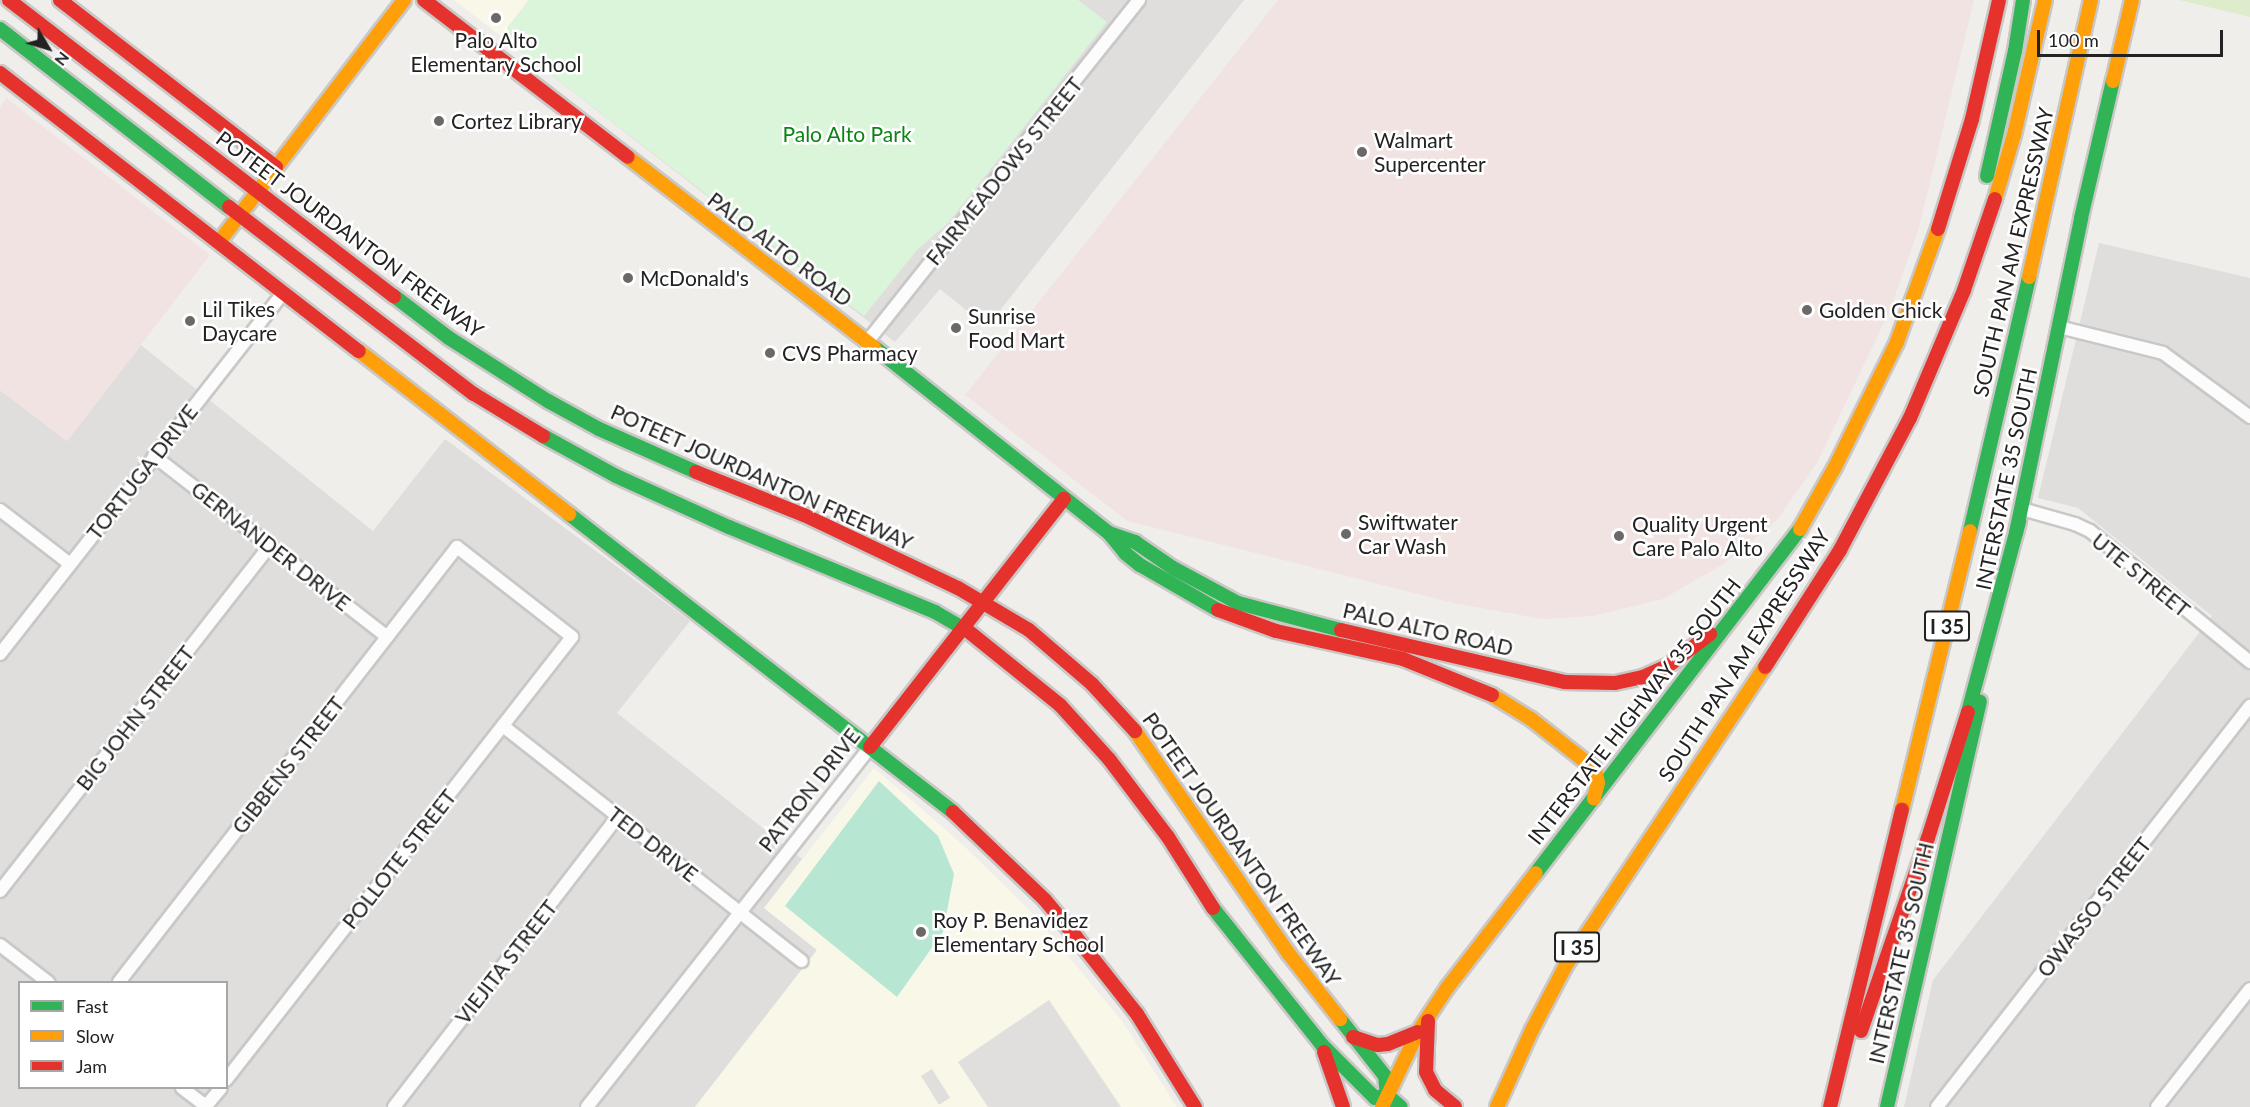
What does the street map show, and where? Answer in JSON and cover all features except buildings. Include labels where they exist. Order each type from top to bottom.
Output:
[{"type":"main road","name":"POTEET JOURDANTON FREEWAY","points":[[9,0],[449,338],[548,401],[599,429],[719,482],[804,515],[984,602],[1029,630],[1092,684],[1145,743],[1289,954],[1385,1076],[1385,1101]]},
{"type":"main road","name":"POTEET JOURDANTON FREEWAY","points":[[60,0],[276,167]]},
{"type":"main road","points":[[219,242],[404,0]]},
{"type":"main road","name":"PALO ALTO ROAD","points":[[424,0],[867,342],[1109,533],[1125,553],[1140,565],[1202,603],[1233,617],[1276,631],[1404,660],[1439,671],[1509,704],[1558,738],[1594,769],[1598,783],[1594,798]]},
{"type":"main road","name":"INTERSTATE HIGHWAY 35 SOUTH","points":[[1429,1014],[1526,884],[1804,523],[1836,468],[1897,342],[1929,258],[1972,119],[1999,0]]},
{"type":"main road","points":[[1923,393],[1994,151],[2023,0]]},
{"type":"main road","name":"SOUTH PAN AM EXPRESSWAY","points":[[1500,1101],[1532,1030],[1566,965],[1795,623],[1840,550],[1923,393],[1964,290],[1994,203],[2014,135],[2045,0]]},
{"type":"main road","name":"SOUTH PAN AM EXPRESSWAY","points":[[1830,1107],[2006,381],[2091,0]]},
{"type":"main road","name":"INTERSTATE 35 SOUTH","points":[[1887,1107],[1993,646],[2081,219],[2132,0]]},
{"type":"main road","points":[[0,29],[239,216],[474,394],[532,430],[616,476],[935,612],[963,628],[1008,660],[1060,705],[1109,759],[1168,837],[1210,904],[1322,1045],[1375,1098],[1401,1107]]},
{"type":"main road","points":[[0,73],[959,817],[1045,900],[1137,1014],[1195,1107]]},
{"type":"main road","name":"PATRON DRIVE","points":[[870,747],[1064,499]]},
{"type":"main road","points":[[1842,1107],[1862,1027],[1928,838],[1968,711],[2020,515]]},
{"type":"main road","name":"PALO ALTO ROAD","points":[[1109,533],[1135,542],[1173,568],[1238,603],[1280,616],[1564,682],[1615,683],[1642,677],[1668,666],[1736,612]]},
{"type":"main road","points":[[1385,1101],[1429,1014]]},
{"type":"main road","points":[[1429,1014],[1425,1050],[1426,1072],[1435,1090],[1455,1107]]},
{"type":"main road","points":[[1353,1038],[1388,1044],[1418,1032]]},
{"type":"main road","points":[[1322,1045],[1343,1107]]},
{"type":"street","name":"FAIRMEADOWS STREET","points":[[867,342],[1139,0]]},
{"type":"street","name":"TORTUGA DRIVE","points":[[0,654],[284,292]]},
{"type":"street","points":[[2060,327],[2163,353],[2250,417]]},
{"type":"street","name":"GERNANDER DRIVE","points":[[154,456],[387,637]]},
{"type":"street","points":[[0,510],[70,564]]},
{"type":"street","name":"UTE STREET","points":[[2020,515],[2075,524],[2090,531],[2250,662]]},
{"type":"street","name":"BIG JOHN STREET","points":[[0,891],[270,545]]},
{"type":"street","name":"GIBBENS STREET","points":[[120,981],[457,547],[572,638]]},
{"type":"street","name":"POLLOTE STREET","points":[[228,1077],[572,638]]},
{"type":"street","name":"OWASSO STREET","points":[[1937,1107],[2250,706]]},
{"type":"street","name":"TED DRIVE","points":[[503,726],[802,961]]},
{"type":"street","name":"PATRON DRIVE","points":[[587,1107],[870,747]]},
{"type":"street","name":"VIEJITA STREET","points":[[394,1107],[618,816]]},
{"type":"street","points":[[0,945],[47,981]]},
{"type":"street","points":[[2157,1107],[2250,989]]},
{"type":"street","points":[[183,1089],[207,1107],[220,1089]]},
{"type":"shaded area","name":"Palo Alto Elementary School","points":[[454,0],[529,0],[501,36]]},
{"type":"shaded area","name":"Palo Alto Park","points":[[529,0],[1244,0],[987,327],[940,289],[895,342],[501,36]]},
{"type":"shaded area","points":[[1278,0],[1974,0],[1919,228],[1890,310],[1817,463],[1776,521],[1725,563],[1663,599],[1593,616],[1543,619],[1458,604],[1127,521],[965,395]]},
{"type":"shaded area","points":[[6,98],[210,255],[67,441],[0,390],[0,107]]},
{"type":"shaded area","points":[[2099,243],[2250,278],[2250,1107],[1904,1107],[1933,980],[2212,616],[2078,508],[2038,498]]},
{"type":"shaded area","points":[[141,345],[373,531],[445,439],[690,621],[617,713],[802,859],[764,908],[817,950],[695,1107],[0,1107],[0,390],[67,441]]},
{"type":"shaded area","name":"Roy P. Benavidez Elementary School","points":[[874,768],[963,845],[1033,914],[1122,1021],[1177,1107],[695,1107],[817,950],[764,908]]},
{"type":"shaded area","points":[[1049,1000],[1121,1107],[988,1107],[958,1062]]},
{"type":"shaded area","points":[[932,1069],[950,1098],[939,1105],[921,1076]]},
{"type":"green space","name":"Palo Alto Park","points":[[529,0],[1078,0],[1107,22],[948,223],[917,250],[864,316],[501,36]]},
{"type":"green space","points":[[2179,0],[2250,0],[2250,17]]},
{"type":"green space","points":[[879,781],[938,836],[954,874],[943,932],[897,997],[785,906]]},
{"type":"traffic: fast","points":[[1987,176],[2015,51],[2023,0]]},
{"type":"traffic: fast","points":[[0,29],[229,207]]},
{"type":"traffic: fast","points":[[2016,533],[2081,218],[2113,81]]},
{"type":"traffic: fast","points":[[1970,531],[2029,277]]},
{"type":"traffic: fast","points":[[394,296],[449,338],[548,401],[599,429],[696,472]]},
{"type":"traffic: fast","points":[[874,347],[1109,533],[1125,553],[1140,565],[1218,610]]},
{"type":"traffic: fast","points":[[543,436],[616,476],[729,527],[935,612],[968,631]]},
{"type":"traffic: fast","points":[[569,514],[953,812]]},
{"type":"traffic: fast","points":[[1968,712],[2019,521]]},
{"type":"traffic: fast","points":[[1536,873],[1800,529]]},
{"type":"traffic: fast","points":[[1109,533],[1135,542],[1173,568],[1238,603],[1341,630]]},
{"type":"traffic: fast","points":[[1887,1107],[1980,702]]},
{"type":"traffic: fast","points":[[1213,908],[1322,1045],[1375,1098],[1387,1095]]},
{"type":"traffic: fast","points":[[1340,1019],[1385,1076],[1387,1095],[1401,1107]]},
{"type":"traffic: slow","points":[[219,242],[404,0]]},
{"type":"traffic: slow","points":[[1995,199],[2014,135],[2045,0]]},
{"type":"traffic: slow","points":[[2029,277],[2091,0]]},
{"type":"traffic: slow","points":[[2113,81],[2132,0]]},
{"type":"traffic: slow","points":[[628,157],[874,347]]},
{"type":"traffic: slow","points":[[1800,529],[1835,467],[1897,342],[1938,229]]},
{"type":"traffic: slow","points":[[359,351],[569,514]]},
{"type":"traffic: slow","points":[[1902,810],[1970,531]]},
{"type":"traffic: slow","points":[[1497,1107],[1532,1030],[1566,965],[1765,667]]},
{"type":"traffic: slow","points":[[1492,695],[1531,719],[1595,769],[1598,783],[1594,798]]},
{"type":"traffic: slow","points":[[1135,731],[1289,954],[1340,1019]]},
{"type":"traffic: slow","points":[[1382,1107],[1418,1032],[1447,988],[1536,873]]},
{"type":"traffic: jam","points":[[9,0],[394,296]]},
{"type":"traffic: jam","points":[[60,0],[276,167]]},
{"type":"traffic: jam","points":[[424,0],[628,157]]},
{"type":"traffic: jam","points":[[1938,229],[1972,119],[1999,0]]},
{"type":"traffic: jam","points":[[0,73],[359,351]]},
{"type":"traffic: jam","points":[[1765,667],[1840,550],[1910,418],[1964,290],[1995,199]]},
{"type":"traffic: jam","points":[[229,207],[474,394],[543,436]]},
{"type":"traffic: jam","points":[[696,472],[804,515],[958,588],[1029,630],[1092,684],[1135,731]]},
{"type":"traffic: jam","points":[[870,747],[1064,499]]},
{"type":"traffic: jam","points":[[1218,610],[1276,631],[1403,659],[1492,695]]},
{"type":"traffic: jam","points":[[1341,630],[1564,682],[1615,683],[1643,677],[1668,666],[1710,634]]},
{"type":"traffic: jam","points":[[968,631],[1060,705],[1109,759],[1168,837],[1213,908]]},
{"type":"traffic: jam","points":[[1861,1031],[1928,838],[1968,712]]},
{"type":"traffic: jam","points":[[1830,1107],[1902,810]]},
{"type":"traffic: jam","points":[[953,812],[1045,900],[1076,937],[1137,1014],[1195,1107]]},
{"type":"traffic: jam","points":[[1428,1021],[1426,1072],[1435,1090],[1455,1107]]},
{"type":"traffic: jam","points":[[1353,1037],[1378,1045],[1388,1044],[1418,1032]]},
{"type":"traffic: jam","points":[[1324,1052],[1343,1107]]},
{"type":"place","name":"Palo Alto Elementary School","points":[[496,18]]},
{"type":"place","name":"Cortez Library","points":[[439,121]]},
{"type":"place","name":"Walmart Supercenter","points":[[1362,152]]},
{"type":"place","name":"McDonald's","points":[[628,278]]},
{"type":"place","name":"Golden Chick","points":[[1807,310]]},
{"type":"place","name":"Lil Tikes Daycare","points":[[190,321]]},
{"type":"place","name":"Sunrise Food Mart","points":[[956,328]]},
{"type":"place","name":"CVS Pharmacy","points":[[770,353]]},
{"type":"place","name":"Swiftwater Car Wash","points":[[1346,534]]},
{"type":"place","name":"Quality Urgent Care Palo Alto","points":[[1619,536]]},
{"type":"place","name":"Roy P. Benavidez Elementary School","points":[[921,932]]}]
